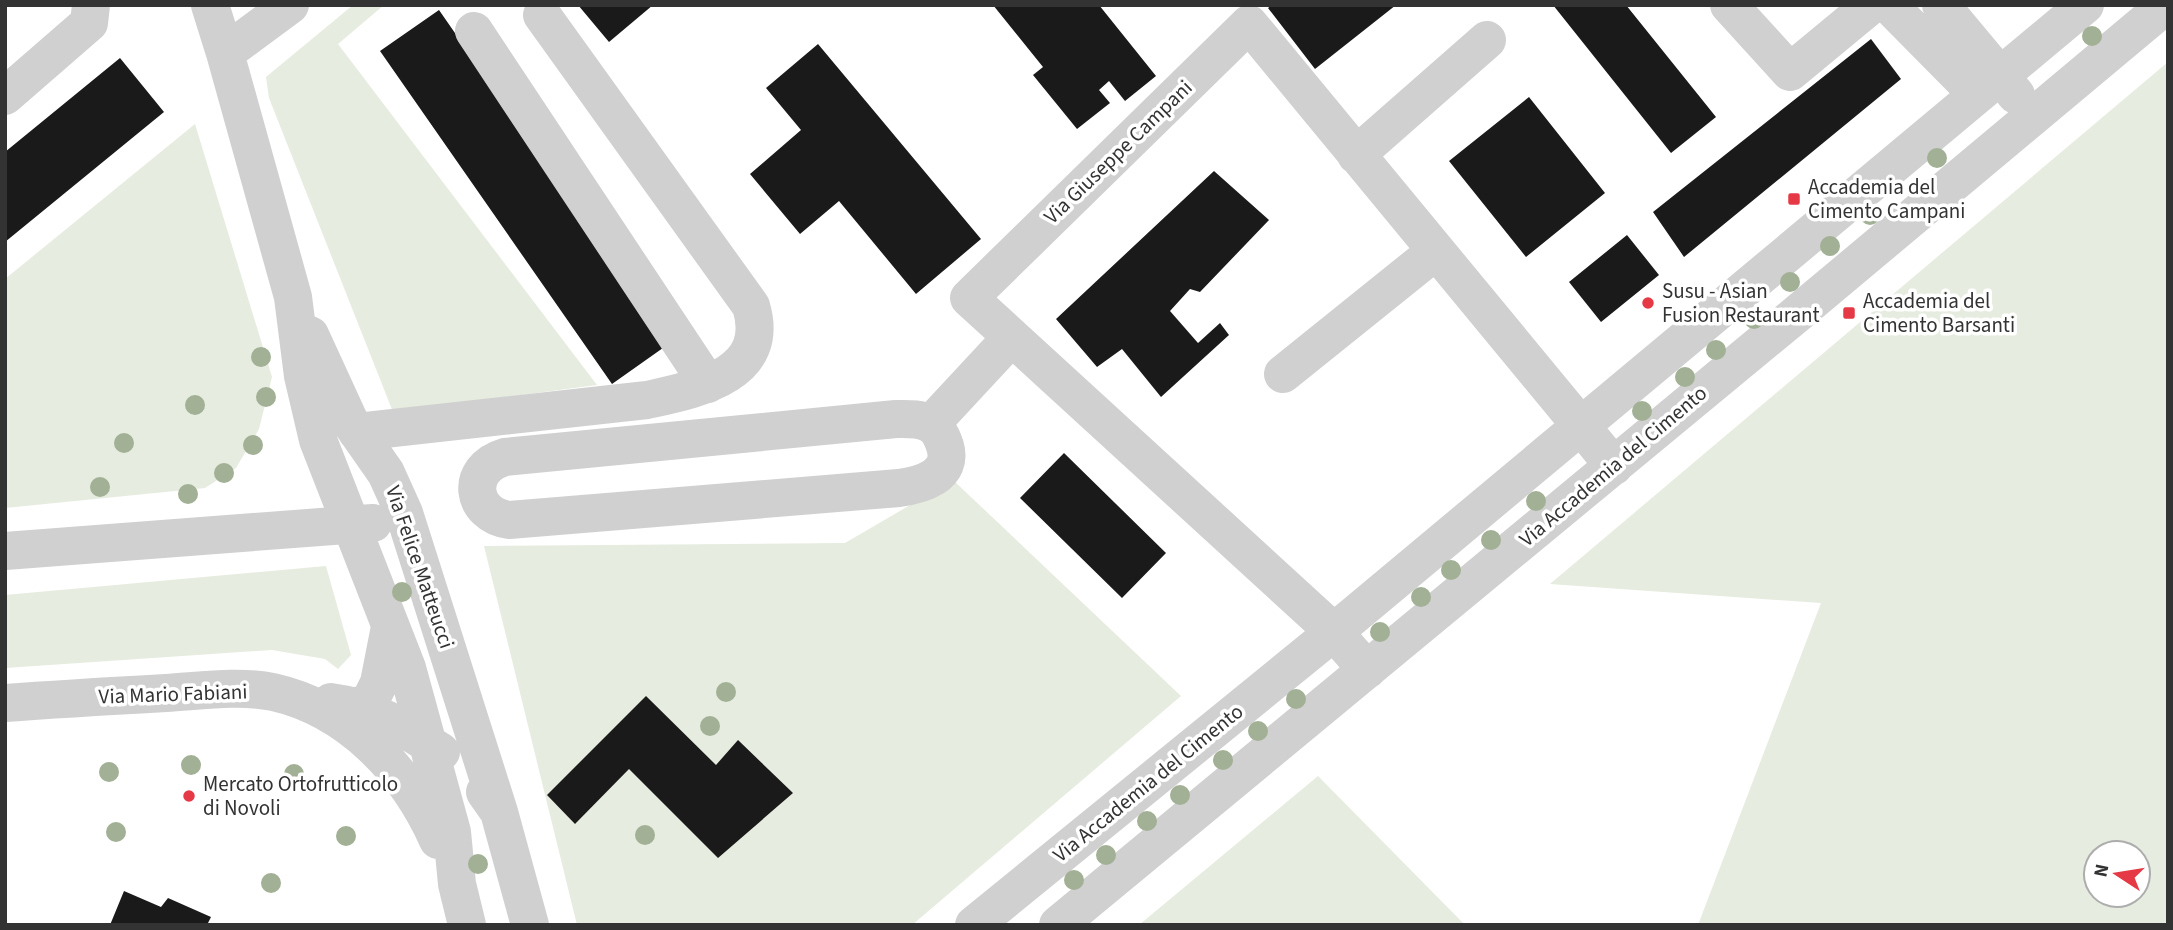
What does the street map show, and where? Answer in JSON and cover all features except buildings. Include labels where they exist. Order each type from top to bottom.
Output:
[{"type":"street","points":[[5,96],[89,23],[91,5]]},
{"type":"street","name":"Via Felice Matteucci","points":[[210,5],[293,297],[309,408],[318,440],[407,668],[453,832],[457,884],[467,925]]},
{"type":"street","points":[[225,53],[290,5]]},
{"type":"street","points":[[1729,5],[1790,72],[1871,5]]},
{"type":"street","points":[[1889,5],[1988,85],[2034,116]]},
{"type":"street","points":[[1941,5],[1988,85]]},
{"type":"street","name":"Via Accademia del Cimento","points":[[974,925],[1334,632],[2085,5]]},
{"type":"street","name":"Via Accademia del Cimento","points":[[1058,925],[2166,5]]},
{"type":"street","points":[[357,432],[647,400],[687,392],[722,379],[741,365],[753,345],[757,323],[751,306],[542,15]]},
{"type":"street","name":"Via Giuseppe Campani","points":[[1367,670],[1334,632],[968,298],[1249,24],[1614,466]]},
{"type":"street","points":[[474,32],[708,384]]},
{"type":"street","points":[[1356,155],[1487,40]]},
{"type":"street","points":[[1283,374],[1436,251]]},
{"type":"street","name":"Via Felice Matteucci","points":[[293,297],[349,420],[386,473],[406,521],[499,812],[530,925]]},
{"type":"street","points":[[931,424],[1011,338]]},
{"type":"street","points":[[896,419],[915,419],[931,424],[942,435],[947,452],[944,467],[931,480],[918,485],[509,520],[496,518],[484,507],[477,490],[482,469],[492,461],[505,457],[896,419]]},
{"type":"street","points":[[5,551],[406,521]]},
{"type":"street","points":[[356,706],[369,704],[377,691],[390,626]]},
{"type":"street","name":"Via Mario Fabiani","points":[[5,702],[252,690],[282,695],[335,716],[368,742],[407,785],[425,810],[457,884]]},
{"type":"street","name":"Via Felice Matteucci","points":[[282,695],[356,706],[392,722],[465,768],[499,812]]},
{"type":"street","points":[[1004,925],[1035,898],[1046,909],[1028,925]]},
{"type":"shaded area","points":[[353,5],[384,5],[338,44],[597,385],[393,412],[269,98],[266,77]]},
{"type":"shaded area","points":[[2168,62],[2168,925],[1698,925],[1821,603],[1550,584]]},
{"type":"shaded area","points":[[195,124],[272,377],[259,429],[236,468],[205,488],[5,508],[5,279]]},
{"type":"shaded area","points":[[953,480],[1181,696],[912,925],[577,925],[484,546],[845,543]]},
{"type":"shaded area","points":[[326,566],[351,655],[338,669],[325,659],[272,650],[5,668],[5,595]]},
{"type":"shaded area","points":[[1318,776],[1465,925],[1139,925]]},
{"type":"place","name":"Accademia del Cimento Campani","points":[[1794,199]]},
{"type":"place","name":"Susu - Asian Fusion Restaurant","points":[[1648,303]]},
{"type":"place","name":"Accademia del Cimento Barsanti","points":[[1849,313]]},
{"type":"place","name":"Mercato Ortofrutticolo di Novoli","points":[[189,796]]}]
